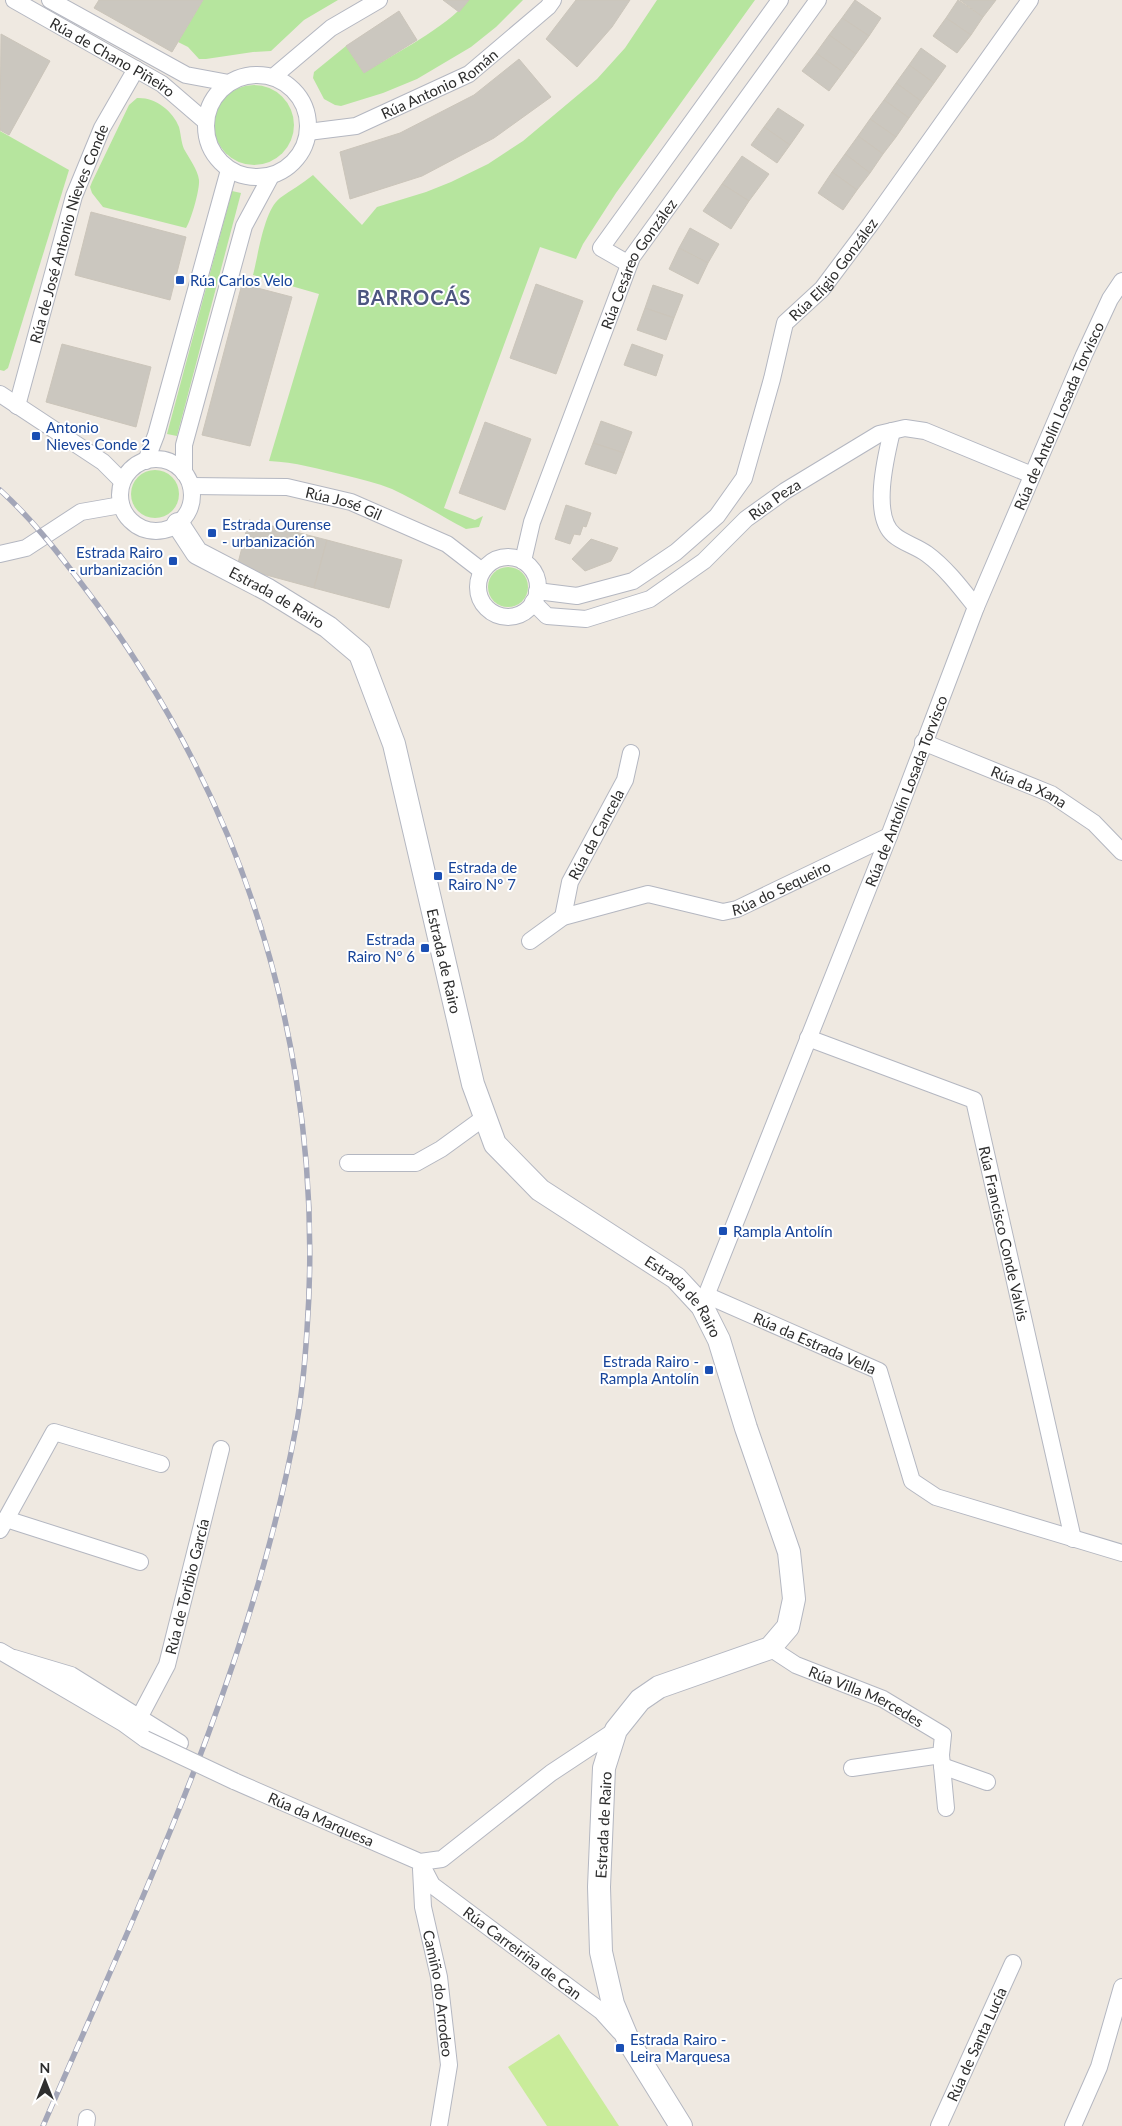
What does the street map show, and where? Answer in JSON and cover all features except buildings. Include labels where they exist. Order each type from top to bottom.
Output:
[{"type":"street","name":"Rúa de Chano Piñeiro","points":[[14,0],[136,69],[176,94],[205,120]]},
{"type":"street","name":"Rúa de Chano Piñeiro","points":[[50,0],[186,75],[229,83]]},
{"type":"street","points":[[273,77],[331,28],[379,0]]},
{"type":"street","name":"Rúa Antonio Román","points":[[308,132],[356,126],[469,74],[548,7],[553,0]]},
{"type":"street","points":[[629,264],[601,248],[780,0]]},
{"type":"street","name":"Rúa Cesáreo González","points":[[523,561],[532,522],[632,257],[818,0]]},
{"type":"street","name":"Rúa Eligio González","points":[[535,597],[577,596],[633,581],[676,552],[717,516],[744,478],[772,379],[785,324],[822,289],[865,232],[1030,0]]},
{"type":"street","name":"Rúa de José Antonio Nieves Conde","points":[[17,406],[74,196],[102,128],[136,69]]},
{"type":"street","points":[[248,76],[273,77],[297,94],[306,112],[308,132],[302,151],[289,166],[271,176],[251,177],[229,170],[216,158],[207,140],[205,120],[212,100],[229,83],[248,76]]},
{"type":"street","points":[[146,461],[156,435],[229,170]]},
{"type":"street","points":[[187,480],[173,464],[160,460],[146,461],[134,467],[122,481],[121,505],[127,518],[138,527],[152,531],[166,530],[178,524],[187,513],[191,500],[184,445],[244,226],[271,176]]},
{"type":"street","name":"Rúa de Antolín Losada Torvisco","points":[[704,1301],[888,836],[976,607],[1110,299],[1122,282]]},
{"type":"street","points":[[0,394],[103,462],[122,481]]},
{"type":"street","name":"Rúa Peza","points":[[535,597],[547,616],[586,618],[650,599],[704,561],[746,520],[785,491],[879,434],[905,428],[925,431],[1032,475]]},
{"type":"street","points":[[892,431],[884,467],[881,498],[888,527],[893,534],[926,553],[941,566],[976,607]]},
{"type":"street","name":"Rúa José Gil","points":[[187,480],[287,487],[352,502],[447,544],[482,571]]},
{"type":"street","points":[[0,554],[26,548],[81,512],[121,505]]},
{"type":"street","name":"Estrada de Rairo","points":[[178,524],[197,553],[268,590],[328,627],[360,654],[394,744],[474,1084],[495,1144],[540,1190],[676,1278],[704,1301],[719,1340],[746,1428],[789,1552],[794,1599],[788,1627],[770,1648],[659,1687],[640,1700],[616,1730],[604,1768],[600,1887],[601,1952],[613,2004],[629,2042],[681,2126]]},
{"type":"street","points":[[512,557],[523,561],[534,574],[535,597],[525,611],[515,616],[503,616],[492,612],[483,604],[478,594],[478,582],[482,571],[490,563],[500,558],[512,557]]},
{"type":"street","name":"Rúa da Xana","points":[[923,742],[1051,794],[1094,823],[1122,852]]},
{"type":"street","name":"Rúa da Cancela","points":[[562,916],[570,882],[625,780],[632,753]]},
{"type":"street","name":"Rúa do Sequeiro","points":[[530,942],[562,916],[648,894],[724,912],[737,909],[888,836]]},
{"type":"street","name":"Rúa Francisco Conde Valvis","points":[[808,1038],[974,1100],[1073,1539]]},
{"type":"street","points":[[348,1163],[416,1163],[441,1149],[485,1117]]},
{"type":"street","name":"Rúa da Estrada Vella","points":[[704,1301],[879,1371],[912,1481],[936,1497],[1122,1553]]},
{"type":"street","points":[[140,1562],[3,1524],[54,1432],[160,1464]]},
{"type":"street","name":"Rúa de Toribio García","points":[[139,1718],[167,1664],[221,1449]]},
{"type":"street","name":"Rúa Villa Mercedes","points":[[770,1648],[796,1664],[883,1700],[943,1735],[941,1761],[946,1808]]},
{"type":"street","name":"Rúa da Marquesa","points":[[7,1654],[72,1675],[180,1743]]},
{"type":"street","name":"Rúa da Marquesa","points":[[7,1654],[123,1724],[144,1739],[234,1781],[420,1862]]},
{"type":"street","points":[[420,1862],[442,1859],[550,1773],[616,1730]]},
{"type":"street","points":[[852,1768],[941,1761],[987,1782]]},
{"type":"street","name":"Rúa Carreiriña de Can","points":[[420,1862],[432,1885],[601,2011],[629,2042]]},
{"type":"street","name":"Camiño do Arrodeo","points":[[420,1862],[423,1907],[439,1976],[449,2065],[439,2126]]},
{"type":"street","name":"Rúa de Santa Lucía","points":[[939,2126],[1013,1963]]},
{"type":"street","points":[[1073,2126],[1099,2067],[1122,1987]]},
{"type":"green space","points":[[203,0],[338,0],[304,20],[271,51],[199,59],[188,47],[178,42]]},
{"type":"green space","points":[[469,0],[523,0],[496,27],[471,47],[417,79],[383,93],[341,106],[324,99],[313,78],[314,72],[346,46],[364,73],[447,21]]},
{"type":"green space","points":[[657,0],[755,0],[616,193],[583,244],[576,259],[540,247],[444,508],[475,520],[483,516],[479,527],[466,529],[402,494],[380,485],[307,466],[269,461],[319,294],[253,275],[266,223],[274,204],[313,175],[362,225],[377,207],[426,192],[488,164],[523,141],[597,79],[625,48]]},
{"type":"green space","points":[[254,85],[269,88],[282,97],[291,110],[294,125],[291,140],[282,153],[269,162],[254,165],[239,162],[226,153],[217,140],[214,125],[217,110],[226,97],[239,88]]},
{"type":"green space","points":[[137,98],[150,100],[168,111],[179,127],[184,149],[197,172],[199,180],[198,190],[193,212],[186,228],[103,207],[92,193],[90,187],[92,182],[129,105]]},
{"type":"green space","points":[[0,131],[69,170],[8,368],[4,371],[0,370]]},
{"type":"green space","points":[[232,191],[241,193],[177,436],[167,434]]},
{"type":"green space","points":[[155,470],[164,472],[172,477],[177,485],[179,494],[177,503],[172,511],[164,516],[155,518],[146,516],[138,511],[133,503],[131,494],[133,485],[138,477],[146,472]]},
{"type":"green space","points":[[508,567],[522,573],[528,587],[522,601],[508,607],[494,601],[488,587],[494,573]]},
{"type":"green space","points":[[559,2034],[619,2126],[547,2126],[508,2067]]},
{"type":"railway","points":[[0,490],[53,546],[103,613],[144,673],[181,737],[228,836],[250,895],[269,955],[284,1016],[296,1078],[309,1203],[310,1267],[307,1330],[300,1403],[276,1518],[251,1608],[222,1696],[189,1783],[118,1955],[43,2126]]},
{"type":"place","name":"Rúa Carlos Velo","points":[[180,280]]},
{"type":"place","name":"Antonio Nieves Conde 2","points":[[36,436]]},
{"type":"place","name":"Estrada Ourense - urbanización","points":[[212,533]]},
{"type":"place","name":"Estrada Rairo - urbanización","points":[[173,561]]},
{"type":"place","name":"Estrada de Rairo Nº 7","points":[[438,876]]},
{"type":"place","name":"Estrada Rairo Nº 6","points":[[425,948]]},
{"type":"place","name":"Rampla Antolín","points":[[723,1231]]},
{"type":"place","name":"Estrada Rairo - Rampla Antolín","points":[[709,1370]]},
{"type":"place","name":"Estrada Rairo - Leira Marquesa","points":[[620,2048]]},
{"type":"district","name":"BARROCÁS","points":[[414,297]]}]
